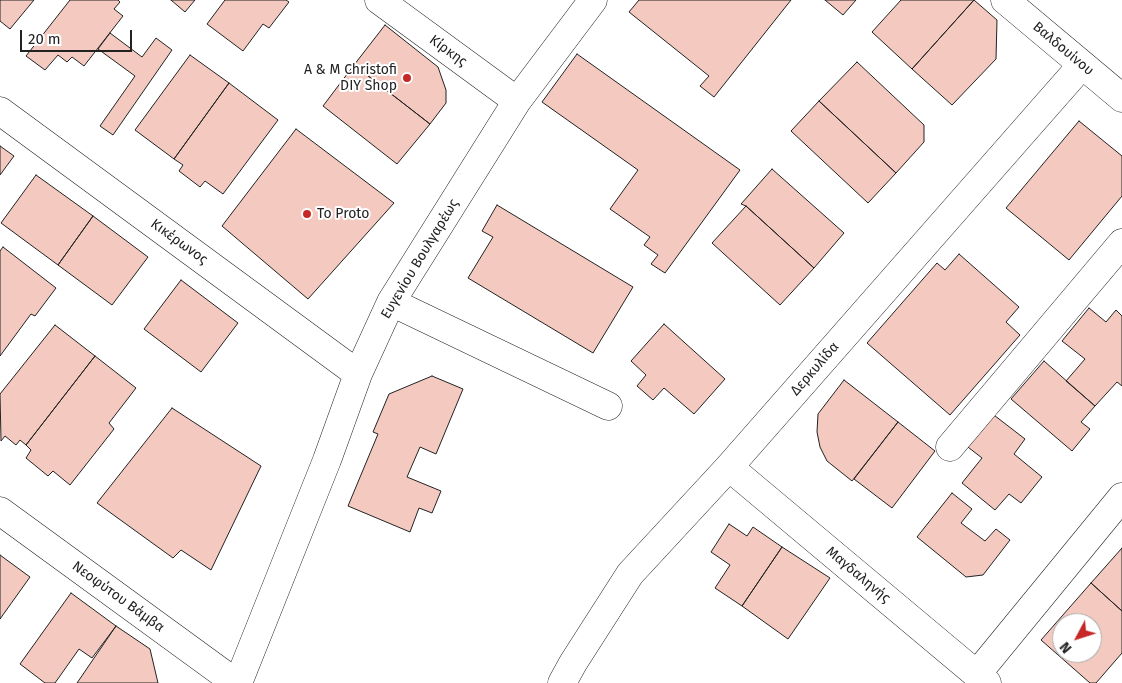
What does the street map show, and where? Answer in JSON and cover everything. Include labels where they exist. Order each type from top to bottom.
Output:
[{"type":"street","name":"Κίρκης","points":[[379,0],[517,101]]},
{"type":"street","name":"Ευγενίου Βουλγαρέως","points":[[237,683],[327,460],[358,374],[391,302],[517,101],[593,0]]},
{"type":"street","name":"Βαλδουίνου","points":[[1005,0],[1122,98]]},
{"type":"street","name":"Δερκυλίδα","points":[[562,683],[573,662],[630,574],[729,467],[1082,65]]},
{"type":"street","name":"Κικέρωνος","points":[[0,111],[358,374]]},
{"type":"street","points":[[950,447],[1122,243]]},
{"type":"street","points":[[391,302],[608,406]]},
{"type":"street","name":"Μαγδαληνής","points":[[729,467],[982,678]]},
{"type":"street","points":[[982,678],[1122,497]]},
{"type":"street","name":"Νεοφύτου Βάμβα","points":[[0,512],[237,683]]},
{"type":"building","points":[[0,0],[34,0],[10,29],[0,21]]},
{"type":"building","points":[[70,0],[118,0],[120,2],[114,9],[123,16],[84,66],[72,57],[67,62],[58,55],[45,70],[26,56]]},
{"type":"building","points":[[171,0],[195,0],[185,12]]},
{"type":"building","points":[[225,0],[286,0],[289,2],[269,28],[263,24],[243,51],[207,24]]},
{"type":"building","points":[[639,0],[791,0],[714,97],[700,86],[709,76],[629,12]]},
{"type":"building","points":[[825,0],[856,0],[843,15]]},
{"type":"building","points":[[901,0],[974,0],[912,69],[872,32]]},
{"type":"building","points":[[974,0],[997,20],[996,59],[952,105],[912,69]]},
{"type":"building","name":"A & M Christofi DIY Shop","points":[[385,25],[438,67],[446,90],[446,103],[430,124],[354,65]]},
{"type":"building","points":[[110,33],[142,57],[156,38],[172,50],[113,135],[100,126],[135,76],[98,49]]},
{"type":"building","points":[[577,54],[740,170],[665,273],[651,264],[658,255],[644,245],[650,237],[610,209],[638,170],[542,102]]},
{"type":"building","points":[[190,55],[229,83],[174,159],[135,130]]},
{"type":"building","points":[[857,62],[924,125],[924,142],[896,173],[819,101]]},
{"type":"building","points":[[354,65],[430,124],[397,164],[323,106]]},
{"type":"building","points":[[229,83],[278,120],[223,194],[205,181],[200,187],[179,171],[183,165],[174,159]]},
{"type":"building","points":[[819,101],[896,173],[868,203],[791,131]]},
{"type":"building","points":[[1079,121],[1122,156],[1122,196],[1069,260],[1006,208]]},
{"type":"building","name":"To Proto","points":[[296,129],[394,203],[308,299],[222,226]]},
{"type":"building","points":[[0,146],[14,156],[0,175]]},
{"type":"building","points":[[772,169],[844,233],[814,268],[746,206],[741,204]]},
{"type":"building","points":[[36,175],[93,216],[58,265],[1,223]]},
{"type":"building","points":[[497,205],[633,287],[593,353],[468,278],[493,237],[482,231]]},
{"type":"building","points":[[746,206],[814,268],[780,305],[712,243]]},
{"type":"building","points":[[93,216],[148,257],[112,305],[58,265]]},
{"type":"building","points":[[3,247],[56,288],[35,316],[31,314],[0,356],[0,251]]},
{"type":"building","points":[[959,254],[1019,307],[1006,322],[1020,335],[950,415],[867,343],[937,263],[945,270]]},
{"type":"building","points":[[181,280],[238,323],[201,372],[144,329]]},
{"type":"building","points":[[1089,308],[1106,322],[1116,310],[1122,316],[1122,386],[1117,382],[1095,406],[1066,381],[1085,359],[1062,341]]},
{"type":"building","points":[[664,324],[725,379],[694,414],[664,388],[653,400],[637,386],[646,375],[631,361]]},
{"type":"building","points":[[55,325],[95,356],[26,445],[20,440],[16,445],[5,436],[1,441],[0,394]]},
{"type":"building","points":[[95,356],[136,388],[109,423],[114,429],[70,485],[53,471],[48,476],[26,458],[31,450],[26,445]]},
{"type":"building","points":[[1044,361],[1095,406],[1081,422],[1090,429],[1072,451],[1011,399]]},
{"type":"building","points":[[432,376],[463,389],[436,454],[420,447],[407,477],[441,491],[432,513],[419,508],[410,532],[348,506],[378,434],[373,432],[389,394]]},
{"type":"building","points":[[844,380],[898,422],[852,481],[827,461],[820,447],[817,432],[818,414]]},
{"type":"building","points":[[172,408],[261,466],[211,570],[181,550],[173,558],[97,503]]},
{"type":"building","points":[[990,412],[1025,439],[1014,454],[1042,477],[1021,503],[1009,494],[995,510],[962,483],[982,458],[964,444]]},
{"type":"building","points":[[898,422],[935,451],[892,508],[854,479]]},
{"type":"building","points":[[952,493],[972,509],[961,523],[985,541],[996,529],[1010,540],[983,575],[966,577],[917,537]]},
{"type":"building","points":[[729,524],[747,536],[753,527],[782,547],[742,606],[715,588],[730,565],[711,552]]},
{"type":"building","points":[[782,547],[830,578],[788,639],[742,606]]},
{"type":"building","points":[[1122,548],[1122,611],[1091,583]]},
{"type":"building","points":[[0,555],[30,577],[0,619]]},
{"type":"building","points":[[1091,583],[1122,611],[1122,653],[1096,683],[1090,683],[1067,663],[1102,663],[1102,613],[1065,613]]},
{"type":"building","points":[[71,593],[116,626],[92,658],[79,649],[55,683],[45,683],[20,664]]},
{"type":"building","points":[[116,626],[150,649],[158,683],[77,683]]},
{"type":"building","points":[[1052,627],[1052,650],[1041,640]]},
{"type":"place","name":"A & M Christofi DIY Shop","points":[[407,78]]},
{"type":"place","name":"To Proto","points":[[307,214]]}]
